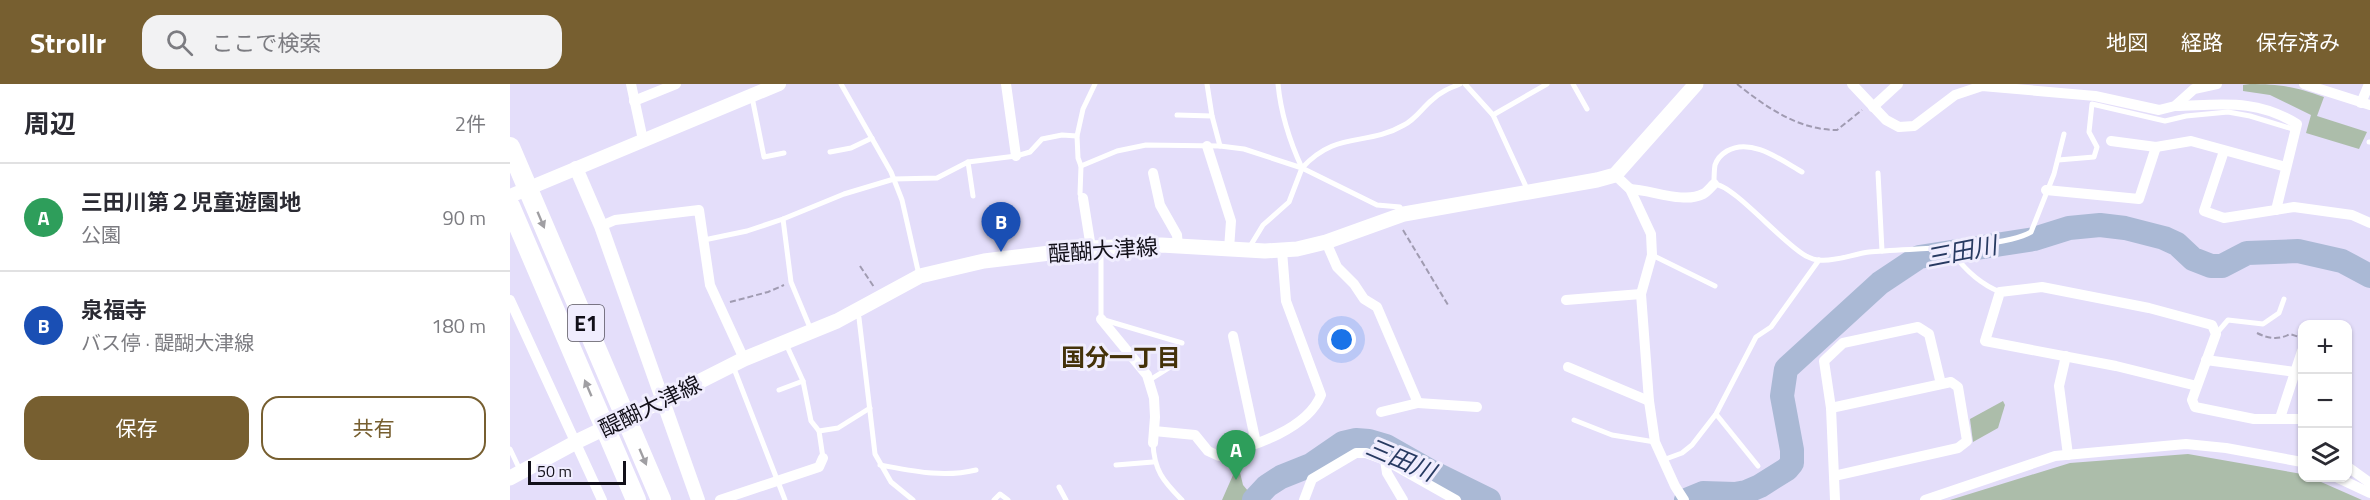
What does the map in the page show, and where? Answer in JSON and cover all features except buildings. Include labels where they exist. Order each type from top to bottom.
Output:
[{"type":"highway","name":"E1","points":[[510,147],[661,500]]},
{"type":"highway","name":"E1","points":[[510,206],[636,500]]},
{"type":"main road","points":[[1615,175],[1696,84]]},
{"type":"main road","name":"醍醐大津線","points":[[515,475],[578,441],[738,362],[854,311],[920,276],[984,261],[1096,248],[1178,246],[1282,251],[1310,247],[1401,215],[1529,193],[1615,175]]},
{"type":"street","points":[[631,84],[643,140]]},
{"type":"street","points":[[634,101],[676,84]]},
{"type":"street","points":[[510,196],[779,84]]},
{"type":"street","points":[[1006,84],[1017,156]]},
{"type":"street","points":[[1852,84],[1886,120],[1899,127],[1914,126],[1955,95],[1982,86],[2095,96],[2159,110],[2175,106],[2223,103],[2282,114],[2297,124],[2276,210]]},
{"type":"street","points":[[1871,105],[1898,84]]},
{"type":"street","points":[[2175,106],[2194,89],[2217,84]]},
{"type":"street","points":[[2304,84],[2366,104],[2369,84]]},
{"type":"street","points":[[2112,141],[2156,147],[2191,141],[2286,167]]},
{"type":"street","points":[[1207,146],[1231,221],[1229,249]]},
{"type":"street","points":[[2046,190],[2139,199],[2156,147]]},
{"type":"street","points":[[2224,151],[2204,212],[2224,218],[2294,207],[2352,215],[2370,223]]},
{"type":"street","points":[[576,168],[601,226],[657,403],[698,500]]},
{"type":"street","points":[[1153,173],[1160,206],[1177,235],[1178,246]]},
{"type":"street","points":[[1615,175],[1630,189],[1651,234],[1653,255],[1641,294],[1649,401],[1655,442],[1662,461],[1682,498]]},
{"type":"street","points":[[1630,189],[1649,190],[1682,199],[1706,193],[1714,184]]},
{"type":"street","points":[[1083,198],[1096,248]]},
{"type":"street","points":[[601,226],[615,220],[699,210],[710,285],[738,362]]},
{"type":"street","points":[[1326,242],[1337,267],[1354,284],[1364,299],[1377,307],[1418,403]]},
{"type":"street","points":[[1154,431],[1195,435],[1208,451],[1219,456],[1289,429],[1317,404],[1321,395],[1286,302],[1282,251]]},
{"type":"street","points":[[2197,386],[2116,366],[1985,341],[2000,292],[2042,287],[2149,308],[2212,326],[2216,333],[2192,400],[2195,407],[2254,419],[2298,419]]},
{"type":"street","points":[[1566,300],[1641,294]]},
{"type":"street","points":[[510,300],[578,441],[602,500]]},
{"type":"street","points":[[1101,319],[1147,375],[1154,398],[1153,443]]},
{"type":"street","points":[[1835,500],[1831,408],[1824,361],[1843,343],[1918,327],[1929,334],[1941,384]]},
{"type":"street","points":[[1233,336],[1256,443]]},
{"type":"street","points":[[2066,356],[2059,386],[2068,455]]},
{"type":"street","points":[[2206,360],[2295,372]]},
{"type":"street","points":[[2280,418],[2298,363]]},
{"type":"street","points":[[1568,367],[1649,401]]},
{"type":"street","points":[[1831,408],[1951,382],[1958,387],[1967,441],[1958,448],[1834,476]]},
{"type":"street","points":[[1380,412],[1418,403],[1477,407]]},
{"type":"street","points":[[1925,500],[2034,462],[2068,455],[2186,444],[2226,448],[2298,461]]},
{"type":"street","points":[[1304,500],[1312,479],[1356,453],[1366,453],[1385,460],[1456,500]]},
{"type":"street","points":[[720,500],[819,467],[823,458]]},
{"type":"street","points":[[1385,460],[1387,473],[1402,500]]},
{"type":"street","points":[[2352,470],[2370,483]]},
{"type":"street","points":[[2348,482],[2370,493]]},
{"type":"lane","points":[[841,84],[894,179],[902,200],[920,276]]},
{"type":"lane","points":[[1083,198],[1080,194],[1081,166],[1078,158],[1077,136],[1083,109],[1095,84]]},
{"type":"lane","points":[[1207,84],[1220,146]]},
{"type":"lane","points":[[1278,84],[1280,110],[1288,139],[1302,168]]},
{"type":"lane","points":[[1248,250],[1263,225],[1289,202],[1302,168],[1323,149],[1356,138],[1386,134],[1415,118],[1431,100],[1444,91],[1462,84],[1492,116],[1529,193]]},
{"type":"lane","points":[[1492,116],[1547,84]]},
{"type":"lane","points":[[1573,84],[1587,109]]},
{"type":"lane","points":[[751,95],[764,157],[784,153]]},
{"type":"lane","points":[[2058,160],[2094,157],[2097,147],[2089,132],[2092,105],[2165,121],[2186,116],[2228,112],[2296,129]]},
{"type":"lane","points":[[1177,115],[1212,116]]},
{"type":"lane","points":[[1802,172],[1755,148],[1744,145],[1724,152],[1718,159],[1715,165],[1714,184],[1735,194],[1794,248],[1819,260],[1882,251],[1991,242],[2031,232],[2058,160],[2064,134]]},
{"type":"lane","points":[[703,240],[747,231],[844,194],[879,186],[894,179],[937,178],[968,162],[1017,156],[1030,152],[1042,139],[1062,135],[1077,136]]},
{"type":"lane","points":[[830,152],[851,147],[872,138]]},
{"type":"lane","points":[[1081,166],[1117,151],[1146,145],[1220,146],[1244,149],[1302,168],[1377,205],[1400,207],[1401,215]]},
{"type":"lane","points":[[968,162],[973,196]]},
{"type":"lane","points":[[1878,174],[1882,251]]},
{"type":"lane","points":[[783,219],[791,282],[811,331]]},
{"type":"lane","points":[[1948,247],[1982,284],[2000,292]]},
{"type":"lane","points":[[1096,248],[1101,319],[1182,343]]},
{"type":"lane","points":[[1653,255],[1715,286]]},
{"type":"lane","points":[[1662,461],[1682,453],[1692,445],[1716,414],[1756,338],[1771,327],[1819,260]]},
{"type":"lane","points":[[2216,333],[2228,320],[2263,324],[2279,313],[2284,300]]},
{"type":"lane","points":[[854,311],[859,318],[875,454],[891,482],[914,500]]},
{"type":"lane","points":[[785,342],[802,381],[811,421],[819,431],[823,458]]},
{"type":"lane","points":[[738,362],[759,437],[785,500]]},
{"type":"lane","points":[[1148,381],[1172,366]]},
{"type":"lane","points":[[778,390],[802,381]]},
{"type":"lane","points":[[819,431],[838,428],[870,408]]},
{"type":"lane","points":[[1716,414],[1758,466]]},
{"type":"lane","points":[[1574,420],[1612,435],[1655,442]]},
{"type":"lane","points":[[1153,443],[1153,462],[1165,483],[1182,500]]},
{"type":"lane","points":[[510,449],[515,475]]},
{"type":"lane","points":[[1116,465],[1153,462]]},
{"type":"lane","points":[[880,465],[935,474],[976,470]]},
{"type":"lane","points":[[1059,487],[1066,500]]},
{"type":"lane","points":[[994,500],[1000,494],[1008,500]]},
{"type":"path","points":[[1737,84],[1766,106],[1812,128],[1837,130],[1871,105]]},
{"type":"path","points":[[1401,215],[1412,247],[1448,305]]},
{"type":"path","points":[[860,266],[880,297]]},
{"type":"path","points":[[719,306],[768,292],[791,282]]},
{"type":"green space","points":[[2243,85],[2288,87],[2324,97],[2317,116],[2367,132],[2359,149],[2306,133],[2311,115],[2270,95],[2243,91]]},
{"type":"green space","points":[[2003,401],[2005,405],[1998,428],[1973,442],[1970,419]]},
{"type":"green space","points":[[2188,454],[2298,473],[2298,482],[2321,482],[2362,500],[1950,500],[2070,463]]},
{"type":"green space","points":[[1236,456],[1243,485],[1253,497],[1250,500],[1222,500],[1233,475],[1229,458]]},
{"type":"waterway","name":"三田川","points":[[1686,500],[1703,493],[1746,492],[1787,469],[1792,463],[1792,450],[1782,396],[1786,369],[1880,283],[1919,257],[2034,239],[2069,228],[2100,225],[2125,228],[2164,238],[2177,244],[2193,259],[2211,266],[2222,266],[2247,253],[2298,251],[2342,261],[2370,276]]},
{"type":"waterway","name":"三田川","points":[[1254,500],[1267,486],[1281,477],[1311,465],[1343,443],[1356,440],[1386,446],[1489,500]]},
{"type":"place","name":"泉福寺","points":[[1001,252]]},
{"type":"place","name":"三田川第２児童遊園地","points":[[1236,480]]},
{"type":"district","name":"国分一丁目","points":[[1121,357]]}]
